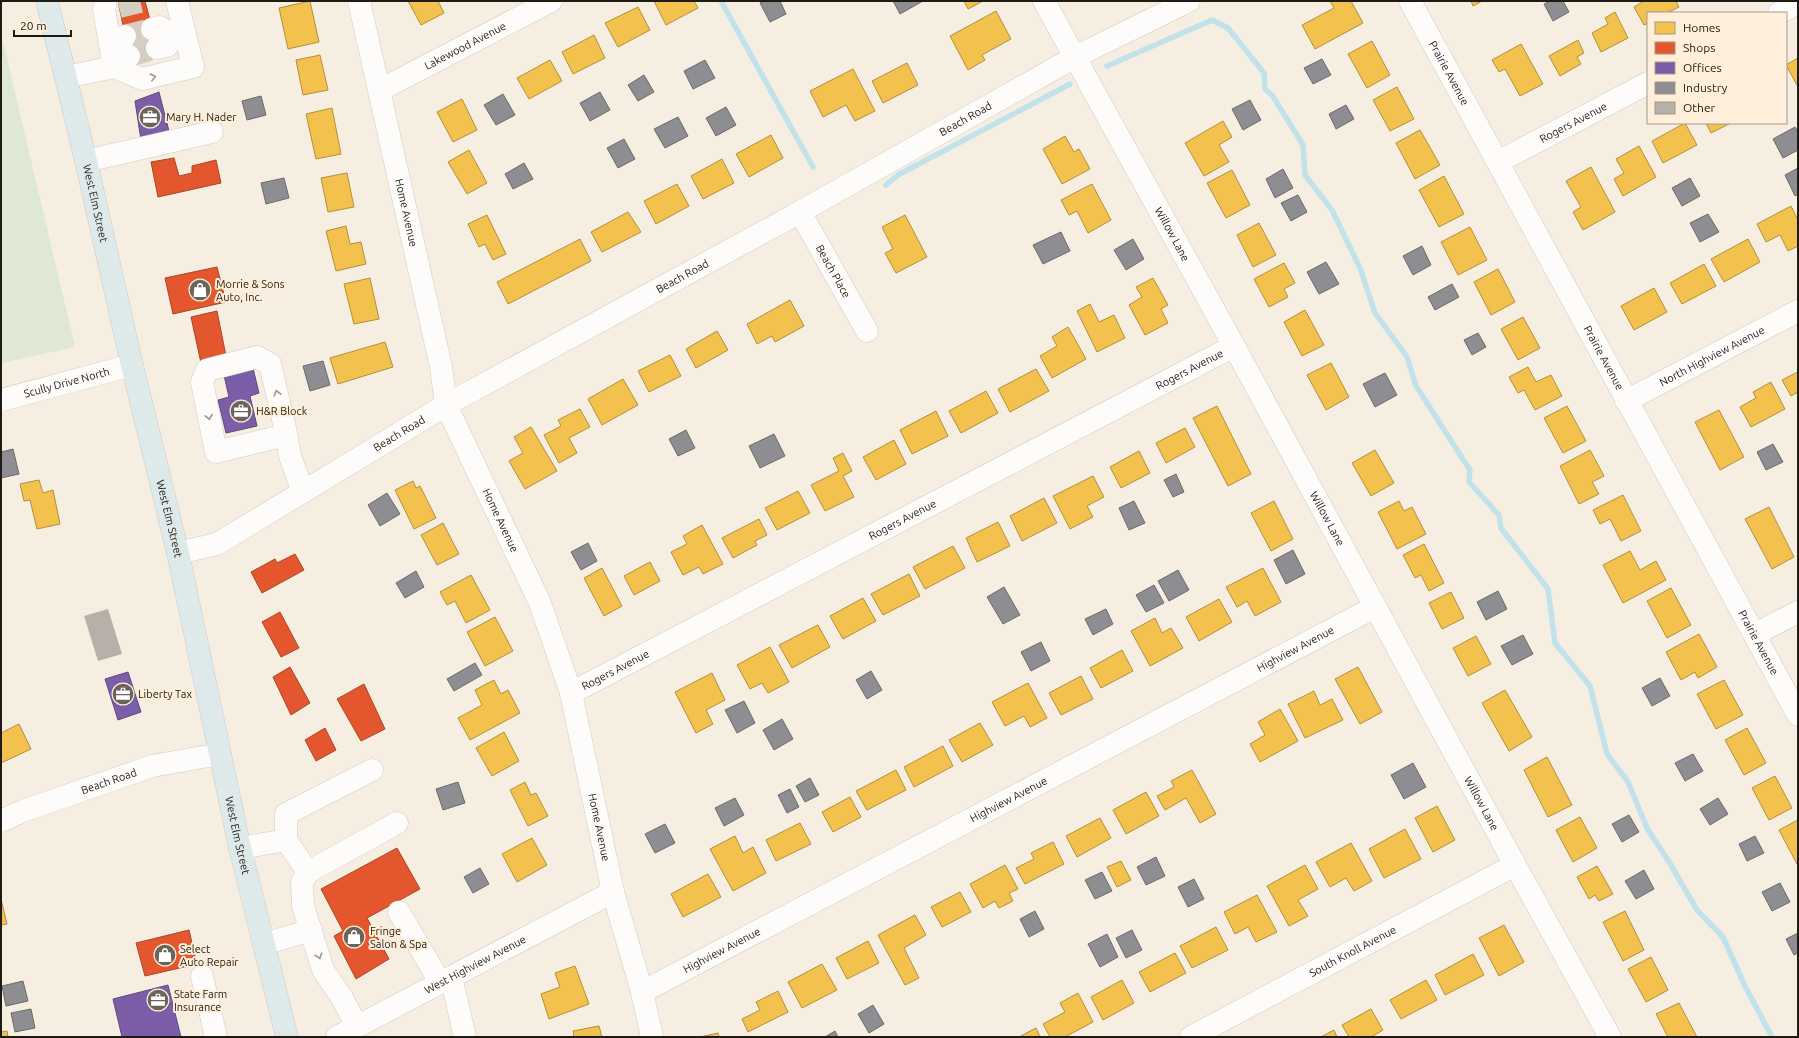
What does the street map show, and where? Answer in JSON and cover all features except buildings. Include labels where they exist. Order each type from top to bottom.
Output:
[{"type":"main road","name":"West Elm Street","points":[[47,1],[86,161],[132,365],[178,553],[240,848],[287,1037]]},
{"type":"street","points":[[110,6],[121,50],[142,79],[193,67],[164,37],[177,1]]},
{"type":"street","name":"Home Avenue","points":[[359,1],[439,360],[446,405],[540,603],[571,693],[613,892],[642,992],[652,1037]]},
{"type":"street","name":"Lakewood Avenue","points":[[380,90],[551,1]]},
{"type":"street","name":"Willow Lane","points":[[1044,1],[1234,346],[1515,865],[1610,1037]]},
{"type":"street","name":"Beach Road","points":[[178,553],[217,544],[446,405],[800,212],[1074,57],[1189,1]]},
{"type":"street","name":"Prairie Avenue","points":[[1410,1],[1798,715]]},
{"type":"street","points":[[1781,12],[1798,3]]},
{"type":"street","points":[[66,77],[121,50]]},
{"type":"street","name":"Rogers Avenue","points":[[1498,162],[1647,84]]},
{"type":"street","points":[[86,161],[212,132]]},
{"type":"street","name":"Beach Place","points":[[800,212],[867,331]]},
{"type":"street","name":"North Highview Avenue","points":[[1626,400],[1798,311]]},
{"type":"street","name":"Rogers Avenue","points":[[571,693],[1234,346]]},
{"type":"street","points":[[285,429],[216,452],[202,382],[207,370],[257,357],[270,364],[285,429],[290,456],[303,492]]},
{"type":"street","name":"Scully Drive North","points":[[1,400],[132,365]]},
{"type":"street","name":"Highview Avenue","points":[[642,992],[1375,607]]},
{"type":"street","points":[[1755,634],[1798,612]]},
{"type":"street","name":"Beach Road","points":[[1,821],[23,811],[152,766],[220,754]]},
{"type":"street","points":[[308,872],[286,840],[286,814],[372,770]]},
{"type":"street","points":[[357,1026],[342,998],[323,970],[303,906],[302,882],[308,872],[397,823]]},
{"type":"street","points":[[240,848],[286,840]]},
{"type":"street","name":"South Knoll Avenue","points":[[1191,1037],[1515,865]]},
{"type":"street","name":"West Highview Avenue","points":[[337,1037],[613,892]]},
{"type":"street","points":[[399,912],[445,980],[465,1037]]},
{"type":"street","points":[[264,944],[311,930]]},
{"type":"street","points":[[202,976],[216,1037]]},
{"type":"green space","points":[[1,33],[75,347],[1,363]]},
{"type":"waterway","points":[[721,1],[813,167]]},
{"type":"waterway","points":[[1107,66],[1212,20],[1228,28],[1264,73],[1265,89],[1272,95],[1303,145],[1305,175],[1332,210],[1360,268],[1375,313],[1407,357],[1416,386],[1470,470],[1469,482],[1499,515],[1501,528],[1548,589],[1555,643],[1590,686],[1607,754],[1628,782],[1647,828],[1697,910],[1723,937],[1745,986],[1772,1037]]},
{"type":"waterway","points":[[886,185],[898,175],[1070,84]]},
{"type":"tunnel","points":[[119,7],[144,1]]},
{"type":"tunnel","points":[[125,36],[152,29]]},
{"type":"tunnel","points":[[129,56],[157,48]]},
{"type":"place","name":"Mary H. Nader","points":[[150,117]]},
{"type":"place","name":"Morrie & Sons Auto, Inc.","points":[[200,290]]},
{"type":"place","name":"H&R Block","points":[[241,411]]},
{"type":"place","name":"Liberty Tax","points":[[123,694]]},
{"type":"place","name":"Fringe Salon & Spa","points":[[354,937]]},
{"type":"place","name":"Select Auto Repair","points":[[165,955]]},
{"type":"place","name":"State Farm Insurance","points":[[158,1000]]}]
